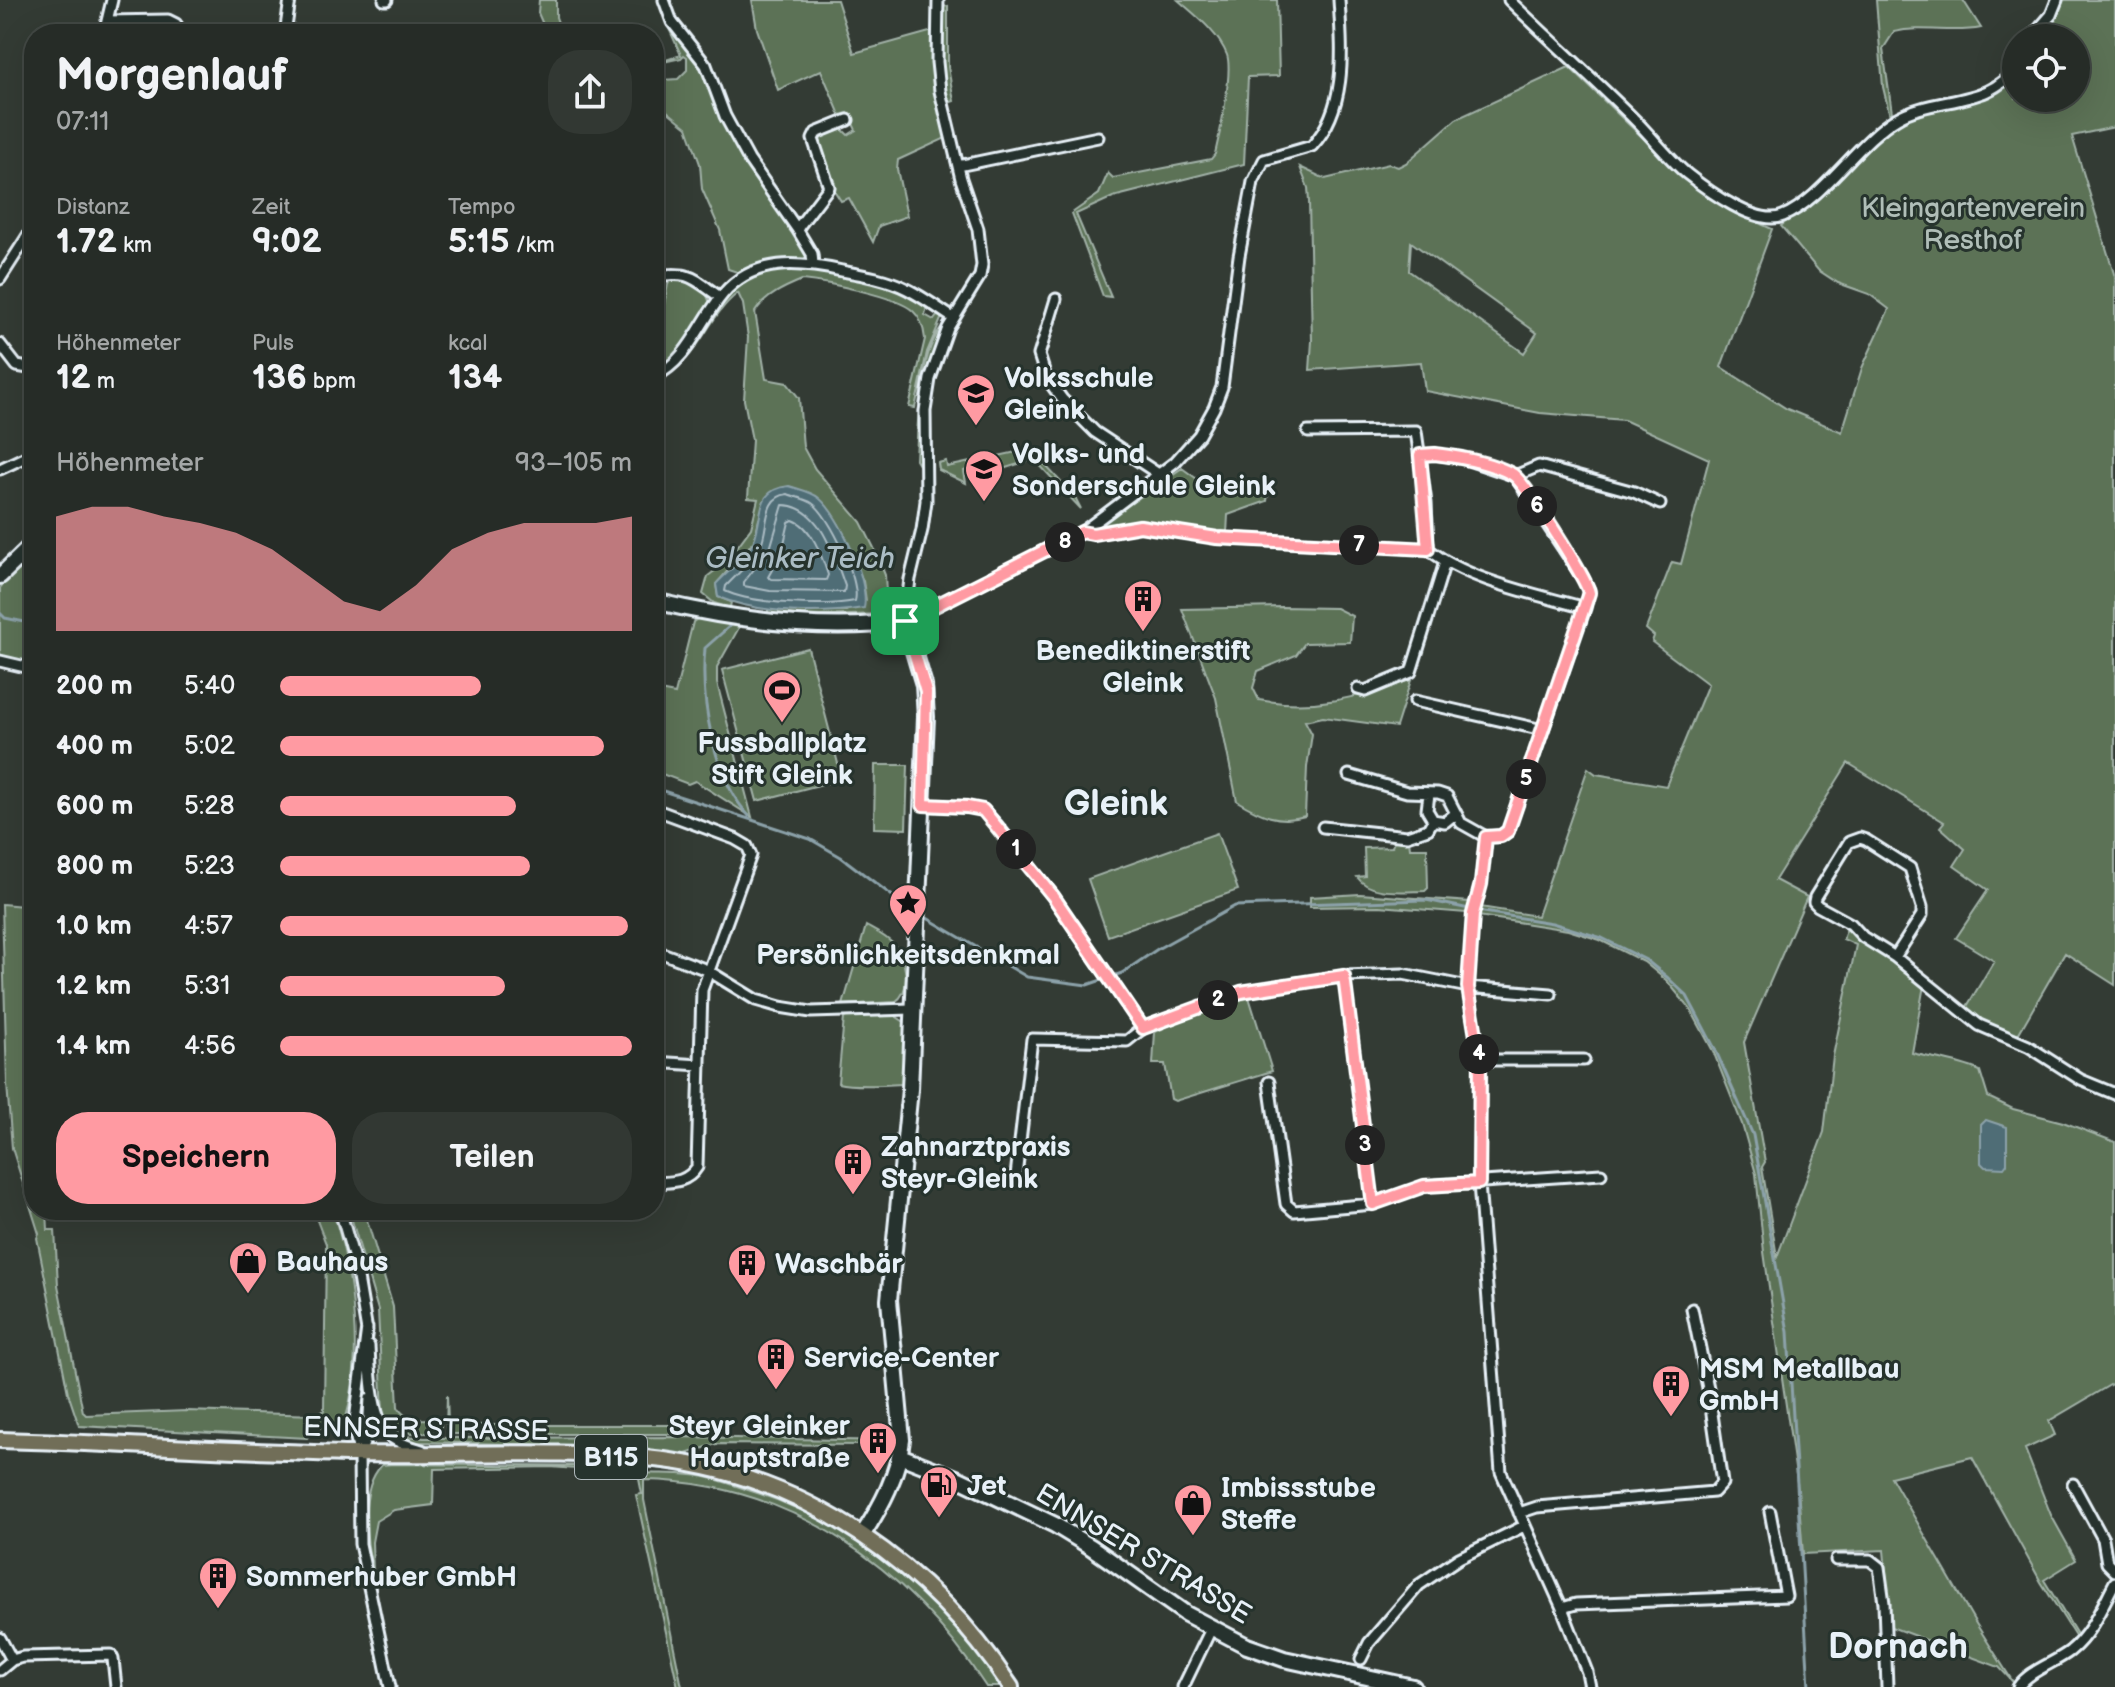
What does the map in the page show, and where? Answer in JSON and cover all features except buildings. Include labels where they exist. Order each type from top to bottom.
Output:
[{"type":"main road","name":"ENNSER STRASSE","points":[[0,1440],[359,1454],[621,1457],[690,1465],[737,1477],[789,1496],[863,1534],[914,1573],[950,1608],[1011,1687]]},
{"type":"street","points":[[106,24],[112,0]]},
{"type":"street","points":[[286,24],[290,0]]},
{"type":"street","points":[[664,0],[672,22],[706,65],[725,116],[749,160],[812,254],[813,264]]},
{"type":"street","points":[[863,1534],[887,1493],[900,1456],[902,1426],[889,1300],[909,1100],[926,692],[905,621],[926,501],[925,411],[930,379],[953,318],[980,276],[982,265],[978,229],[958,166],[938,78],[938,0]]},
{"type":"street","points":[[664,603],[746,617],[820,624],[865,625],[905,621],[1082,532],[1175,462],[1199,435],[1222,387],[1239,256],[1258,168],[1264,160],[1312,146],[1328,123],[1342,69],[1339,0]]},
{"type":"street","points":[[1509,0],[1638,122],[1685,173],[1717,195],[1765,219],[1781,217],[1801,205],[1898,117],[1985,92],[2002,83]]},
{"type":"street","points":[[2043,24],[2057,0]]},
{"type":"street","points":[[107,21],[168,20],[176,24]]},
{"type":"street","points":[[797,229],[829,187],[813,139],[816,133],[848,120]]},
{"type":"street","points":[[958,166],[1098,137]]},
{"type":"street","points":[[0,279],[24,242]]},
{"type":"street","points":[[664,370],[679,359],[720,297],[741,277],[778,265],[813,264],[869,276],[904,287],[953,318]]},
{"type":"street","points":[[664,275],[680,273],[720,297]]},
{"type":"street","points":[[1056,299],[1039,355],[1046,377],[1062,399],[1095,432],[1160,475]]},
{"type":"street","points":[[0,344],[17,366],[24,367]]},
{"type":"street","points":[[1308,432],[1416,431],[1428,549]]},
{"type":"street","points":[[1349,775],[1407,792],[1447,796],[1461,823],[1486,837],[1501,836],[1508,831],[1585,608],[1588,587],[1515,476],[1462,458],[1420,455]]},
{"type":"street","points":[[0,469],[24,458]]},
{"type":"street","points":[[1515,476],[1539,466],[1634,492],[1660,504]]},
{"type":"street","points":[[1082,532],[1093,534],[1140,526],[1217,538],[1428,549],[1445,562],[1515,588],[1585,608]]},
{"type":"street","points":[[0,576],[24,553]]},
{"type":"street","points":[[1358,689],[1365,691],[1411,672],[1445,562]]},
{"type":"street","points":[[0,661],[24,667]]},
{"type":"street","points":[[1415,701],[1543,730]]},
{"type":"street","points":[[1429,794],[1427,810],[1433,820],[1445,822],[1456,813]]},
{"type":"street","points":[[923,805],[983,810],[1053,896],[1143,1028]]},
{"type":"street","points":[[664,813],[724,834],[751,850],[702,990],[697,1167],[683,1180],[664,1182]]},
{"type":"street","points":[[1323,827],[1407,836],[1428,829],[1433,820]]},
{"type":"street","points":[[1486,837],[1473,914],[1468,987],[1480,1060],[1479,1183],[1501,1472],[1562,1608],[1590,1687]]},
{"type":"street","points":[[1895,957],[1922,915],[1914,874],[1905,864],[1866,840],[1854,839],[1849,842],[1814,902],[1851,924],[1863,937],[1895,957],[1979,1025],[2028,1046],[2081,1080],[2115,1094]]},
{"type":"street","points":[[664,954],[707,970],[756,1000],[791,1009],[822,1012],[912,1009]]},
{"type":"street","points":[[1016,1176],[1032,1039],[1127,1041],[1143,1028],[1241,992],[1344,976],[1403,974],[1468,987],[1551,994]]},
{"type":"street","points":[[1344,976],[1373,1204]]},
{"type":"street","points":[[1480,1060],[1584,1060]]},
{"type":"street","points":[[664,1063],[700,1065]]},
{"type":"street","points":[[1269,1082],[1289,1208],[1294,1211],[1373,1204],[1424,1186],[1601,1174]]},
{"type":"street","points":[[343,1220],[356,1266],[378,1417],[388,1434],[398,1441],[431,1454]]},
{"type":"street","points":[[1519,1513],[1552,1506],[1714,1492],[1722,1483],[1709,1393],[1692,1309]]},
{"type":"street","points":[[367,1328],[354,1428],[359,1454],[360,1544],[390,1687]]},
{"type":"street","points":[[359,1454],[368,1433],[371,1378]]},
{"type":"street","name":"ENNSER STRASSE","points":[[900,1456],[968,1483],[1055,1525],[1211,1629],[1271,1655],[1413,1687]]},
{"type":"street","points":[[2073,1484],[2103,1539],[2107,1563],[2115,1571]]},
{"type":"street","points":[[1562,1608],[1576,1604],[1786,1596],[1770,1512]]},
{"type":"street","points":[[1361,1659],[1369,1643],[1419,1585],[1459,1558],[1524,1526]]},
{"type":"street","points":[[1836,1560],[1870,1560],[1879,1567],[1884,1603],[1887,1687]]},
{"type":"street","points":[[2018,1687],[2027,1677],[2067,1653],[2084,1637],[2115,1582]]},
{"type":"street","points":[[1183,1687],[1211,1629]]},
{"type":"street","points":[[0,1638],[12,1660]]},
{"type":"street","points":[[0,1670],[12,1660],[23,1657],[111,1655],[116,1687]]},
{"type":"green space","points":[[539,0],[556,0],[558,24],[543,24],[538,13]]},
{"type":"green space","points":[[752,0],[837,0],[854,53],[933,31],[936,86],[946,138],[898,160],[897,169],[907,216],[879,226],[873,242],[849,198],[841,201],[834,190],[818,143],[823,136],[840,127],[848,135],[856,130],[848,113],[840,115],[821,70],[778,90],[757,29]]},
{"type":"green space","points":[[1178,0],[1277,0],[1279,76],[1248,77],[1244,164],[1113,197],[1076,214],[1111,297],[1103,296],[1072,213],[1099,194],[1108,173],[1113,178],[1211,159],[1215,154],[1227,89],[1227,55],[1212,31]]},
{"type":"green space","points":[[1876,0],[1963,0],[1981,28],[1894,32],[1883,49],[1890,116],[1883,87]]},
{"type":"green space","name":"Kleingartenverein Resthof","points":[[2061,0],[2115,0],[2115,127],[2072,136],[2115,277],[2115,985],[2065,953],[2016,1038],[1991,1028],[1966,1008],[1994,961],[1956,938],[1988,890],[1954,866],[1965,849],[1940,827],[1944,822],[1848,763],[1775,880],[1807,897],[1744,1042],[1765,1162],[1762,1167],[1777,1257],[1824,1132],[1833,1056],[1856,945],[1843,939],[1847,928],[1924,985],[1912,1053],[1980,1071],[1988,1097],[2013,1109],[2063,1122],[2115,1142],[2115,1382],[2049,1421],[2055,1435],[2025,1449],[2051,1515],[2076,1560],[2044,1580],[2078,1636],[2041,1582],[1972,1457],[1891,1477],[2013,1682],[1999,1667],[1891,1627],[1884,1550],[1803,1554],[1798,1489],[1756,1174],[1742,1124],[1713,1051],[1691,1010],[1667,981],[1644,962],[1600,940],[1568,930],[1478,916],[1481,907],[1537,916],[1588,768],[1596,774],[1666,786],[1708,684],[1652,642],[1654,636],[1646,629],[1672,562],[1681,564],[1709,459],[1624,420],[1540,413],[1425,391],[1421,362],[1310,370],[1309,202],[1308,188],[1300,167],[1325,179],[1389,164],[1398,167],[1456,119],[1569,67],[1689,178],[1715,197],[1772,229],[1721,367],[1787,409],[1842,432],[1862,368],[1889,309],[1869,294],[1838,283],[1818,270],[1781,226],[1878,135],[1907,117],[1992,93],[2002,87],[2002,112],[2090,112],[2090,24],[2049,24]],"holes":[[[1411,242],[1537,333],[1524,353],[1409,271]]]},
{"type":"green space","points":[[948,6],[948,67],[954,101],[945,104],[941,7]]},
{"type":"green space","points":[[667,24],[699,58],[741,155],[799,237],[807,255],[804,259],[767,263],[740,273],[728,269],[720,230],[702,189],[700,164],[687,127],[664,107],[664,80],[678,79],[687,70],[687,57],[684,55],[664,61],[681,55]]},
{"type":"green space","points":[[804,267],[884,284],[927,306],[925,315],[934,320],[937,316],[942,317],[927,352],[915,408],[909,407],[925,339],[918,317],[905,305],[860,291],[802,280],[770,297],[755,312],[766,379],[787,383],[799,398],[803,447],[815,469],[861,522],[874,548],[885,575],[887,609],[882,614],[768,614],[768,609],[846,611],[866,600],[863,581],[838,523],[759,519],[754,541],[716,584],[718,597],[731,602],[730,608],[714,603],[703,594],[708,576],[725,563],[751,528],[758,499],[748,498],[752,440],[744,400],[748,337],[743,304],[738,293],[717,315],[682,363],[664,377],[664,370],[739,282],[766,272]]},
{"type":"green space","points":[[676,277],[693,283],[703,290],[710,306],[680,353],[664,367],[664,305],[669,279]]},
{"type":"green space","points":[[944,324],[927,373],[922,402],[919,465],[916,460],[924,369],[935,336]]},
{"type":"green space","points":[[1030,449],[1075,497],[1081,509],[1034,459],[990,473],[985,464],[964,471],[966,483],[939,470],[938,463],[946,461],[947,467]]},
{"type":"green space","points":[[1182,468],[1213,489],[1233,496],[1256,493],[1269,487],[1267,501],[1228,515],[1227,534],[1137,522],[1095,528]]},
{"type":"green space","points":[[24,561],[24,661],[0,657],[0,588]]},
{"type":"green space","points":[[1336,608],[1352,616],[1350,642],[1305,643],[1296,655],[1258,671],[1253,688],[1259,700],[1318,703],[1411,680],[1396,727],[1323,717],[1305,721],[1312,734],[1305,816],[1287,819],[1262,814],[1237,801],[1216,698],[1182,609]]},
{"type":"green space","points":[[700,617],[741,624],[717,667],[717,683],[752,817],[695,781],[688,784],[664,775],[664,692],[675,694],[693,622]]},
{"type":"green space","name":"Fussballplatz Stift Gleink","points":[[808,648],[842,779],[757,801],[722,670]]},
{"type":"green space","points":[[875,765],[908,765],[906,829],[874,828]]},
{"type":"green space","points":[[1217,833],[1238,890],[1108,936],[1088,879]]},
{"type":"green space","points":[[1394,840],[1409,840],[1410,848],[1427,848],[1428,888],[1425,891],[1379,890],[1357,877],[1365,876],[1364,848],[1392,847]]},
{"type":"green space","points":[[1360,894],[1470,902],[1466,913],[1379,906],[1310,907],[1310,897]]},
{"type":"green space","points":[[2,904],[24,906],[24,1186],[12,1148]]},
{"type":"green space","points":[[866,926],[898,950],[906,974],[904,990],[895,1002],[843,1005]]},
{"type":"green space","points":[[1249,997],[1272,1071],[1175,1101],[1171,1099],[1165,1064],[1153,1064],[1155,1032],[1200,1011]]},
{"type":"green space","points":[[854,1014],[892,1014],[906,1023],[903,1084],[838,1083],[844,1018]]},
{"type":"green space","points":[[35,1220],[48,1220],[48,1230],[55,1230],[58,1285],[86,1415],[187,1411],[318,1415],[324,1410],[326,1244],[317,1220],[335,1220],[346,1260],[354,1317],[354,1373],[344,1424],[319,1428],[307,1438],[79,1426],[68,1393],[37,1238],[39,1234]]},
{"type":"green space","points":[[352,1220],[367,1220],[393,1307],[398,1407],[411,1418],[441,1418],[441,1433],[411,1433],[385,1421],[378,1310]]},
{"type":"green space","points":[[447,1395],[448,1422],[481,1425],[711,1425],[712,1434],[450,1434],[446,1428]]},
{"type":"green space","points":[[393,1430],[406,1436],[424,1438],[684,1437],[892,1441],[892,1444],[888,1451],[880,1451],[879,1448],[864,1445],[716,1444],[686,1454],[601,1446],[415,1442],[400,1437]]},
{"type":"green space","points":[[382,1465],[614,1466],[629,1467],[630,1473],[550,1467],[434,1469],[433,1505],[394,1510],[376,1521],[372,1542],[373,1573],[366,1532],[369,1488]]},
{"type":"green space","points":[[642,1473],[685,1474],[718,1480],[805,1512],[834,1527],[888,1562],[937,1605],[971,1642],[1004,1687],[986,1687],[955,1644],[921,1605],[883,1570],[841,1540],[797,1515],[749,1496],[698,1485],[644,1480],[644,1500],[682,1687],[678,1687],[636,1495],[642,1494],[639,1479]]},
{"type":"water","name":"Gleinker Teich","points":[[789,486],[816,496],[836,519],[858,566],[865,597],[864,608],[790,612],[752,607],[718,597],[716,584],[751,546],[765,498],[778,488]]},
{"type":"water","points":[[1986,1120],[2007,1127],[2007,1164],[2004,1168],[1985,1167],[1981,1163],[1981,1125]]},
{"type":"waterway","points":[[0,613],[5,618],[24,622]]},
{"type":"waterway","points":[[731,625],[705,648],[707,713],[726,780],[749,816]]},
{"type":"waterway","points":[[664,791],[810,839],[841,857],[911,910]]},
{"type":"waterway","points":[[927,918],[1027,977],[1087,985],[1122,973],[1159,948],[1235,906],[1426,900],[1552,923],[1602,938],[1646,960],[1668,978],[1687,996],[1715,1049],[1753,1135],[1788,1332],[1809,1687]]},
{"type":"place","name":"Volksschule Gleink","points":[[976,427]]},
{"type":"place","name":"Volks- und Sonderschule Gleink","points":[[984,503]]},
{"type":"place","name":"Benediktinerstift Gleink","points":[[1143,633]]},
{"type":"place","name":"Fussballplatz Stift Gleink","points":[[782,724]]},
{"type":"place","name":"Persönlichkeitsdenkmal","points":[[908,937]]},
{"type":"place","name":"Zahnarztpraxis Steyr-Gleink","points":[[853,1196]]},
{"type":"place","name":"Bauhaus","points":[[248,1295]]},
{"type":"place","name":"Waschbär","points":[[747,1297]]},
{"type":"place","name":"Service-Center","points":[[776,1391]]},
{"type":"place","name":"MSM Metallbau GmbH","points":[[1671,1418]]},
{"type":"place","name":"Steyr Gleinker Hauptstraße","points":[[878,1475]]},
{"type":"place","name":"Jet","points":[[939,1519]]},
{"type":"place","name":"Imbissstube Steffe","points":[[1193,1537]]},
{"type":"place","name":"Sommerhuber GmbH","points":[[218,1610]]},
{"type":"district","name":"Gleink","points":[[1116,802]]},
{"type":"district","name":"Dornach","points":[[1898,1645]]},
{"type":"route","points":[[1420,455],[1462,458],[1515,476],[1574,563],[1589,593],[1508,831],[1506,835],[1486,837],[1483,850],[1481,884],[1473,914],[1468,987],[1480,1060],[1479,1183],[1424,1186],[1373,1204],[1344,976],[1241,992],[1143,1028],[1053,896],[983,810],[923,805],[926,692],[905,621],[1082,532],[1093,534],[1140,526],[1217,538],[1428,549],[1420,455]]}]
